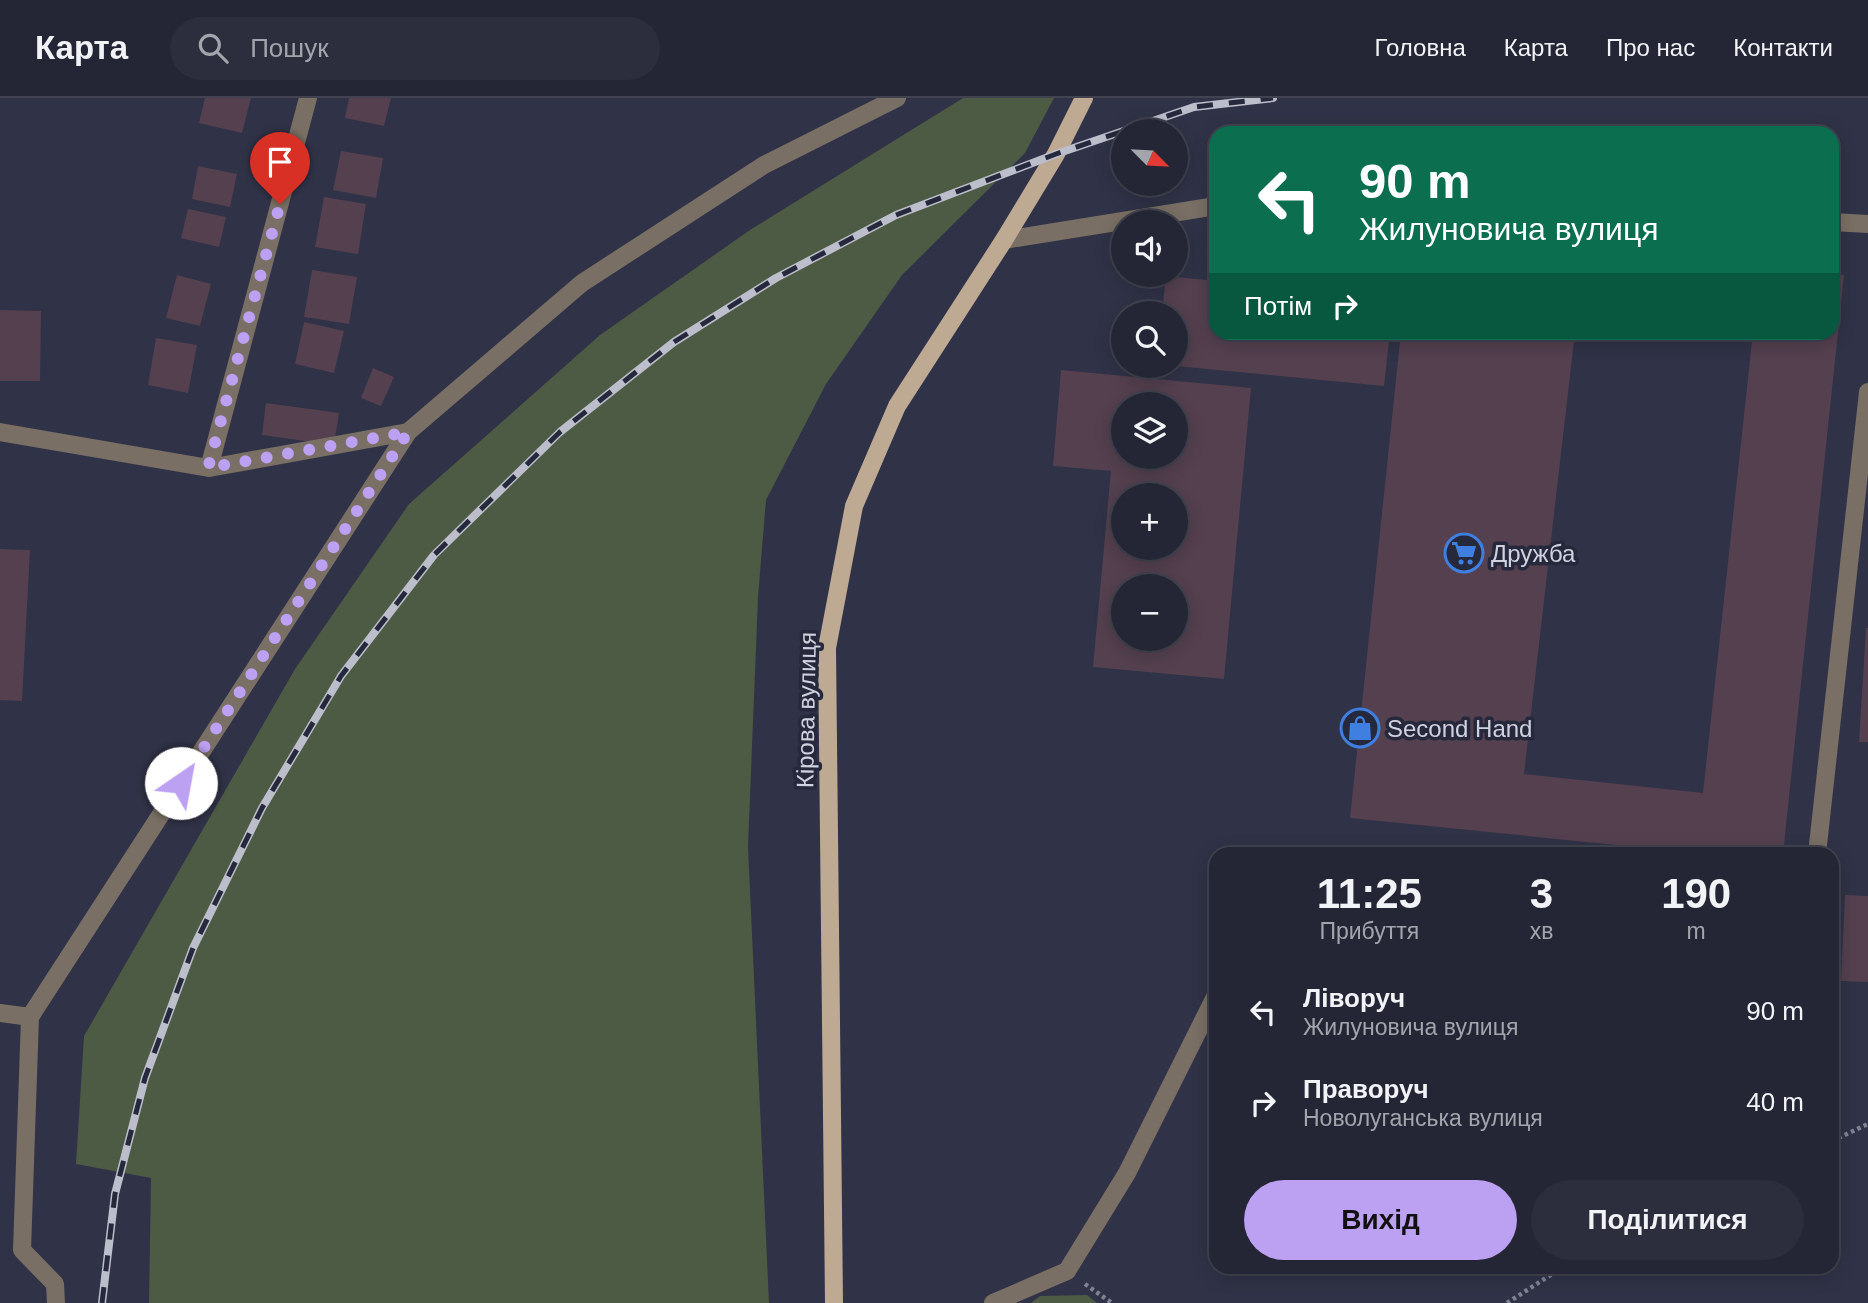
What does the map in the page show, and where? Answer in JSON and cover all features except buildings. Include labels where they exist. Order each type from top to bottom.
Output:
[{"type":"main road","name":"Кірова вулиця","points":[[834,1303],[827,648],[854,506],[897,406],[1004,240],[1056,154],[1084,98]]},
{"type":"street","points":[[208,468],[308,98]]},
{"type":"street","points":[[55,1303],[55,1284],[22,1250],[30,1017],[408,432],[582,283],[764,164],[897,98]]},
{"type":"street","points":[[1004,240],[1209,207]]},
{"type":"street","points":[[1839,222],[1868,224]]},
{"type":"street","points":[[1818,847],[1868,392]]},
{"type":"street","points":[[0,432],[208,468],[408,432]]},
{"type":"street","points":[[993,1303],[1067,1271],[1127,1173],[1209,1009]]},
{"type":"street","points":[[0,1013],[30,1017]]},
{"type":"path","points":[[1839,1138],[1868,1124]]},
{"type":"path","points":[[1067,1271],[1112,1303]]},
{"type":"path","points":[[1507,1303],[1552,1274]]},
{"type":"green space","points":[[963,98],[1054,98],[1025,153],[902,275],[826,384],[766,500],[758,597],[748,847],[769,1303],[149,1303],[151,1178],[76,1164],[84,1036],[295,669],[409,504],[600,335],[750,230]]},
{"type":"green space","points":[[1087,1295],[1097,1303],[1031,1303],[1040,1296]]},
{"type":"railway","points":[[102,1303],[115,1194],[145,1078],[193,948],[262,808],[341,676],[434,555],[560,432],[674,342],[776,278],[896,215],[1056,154],[1194,107],[1273,98]]},
{"type":"place","name":"Дружба","points":[[1464,553]]},
{"type":"place","name":"Second Hand","points":[[1360,728]]},
{"type":"route","points":[[181,783],[408,432],[208,468],[280,204]]}]
